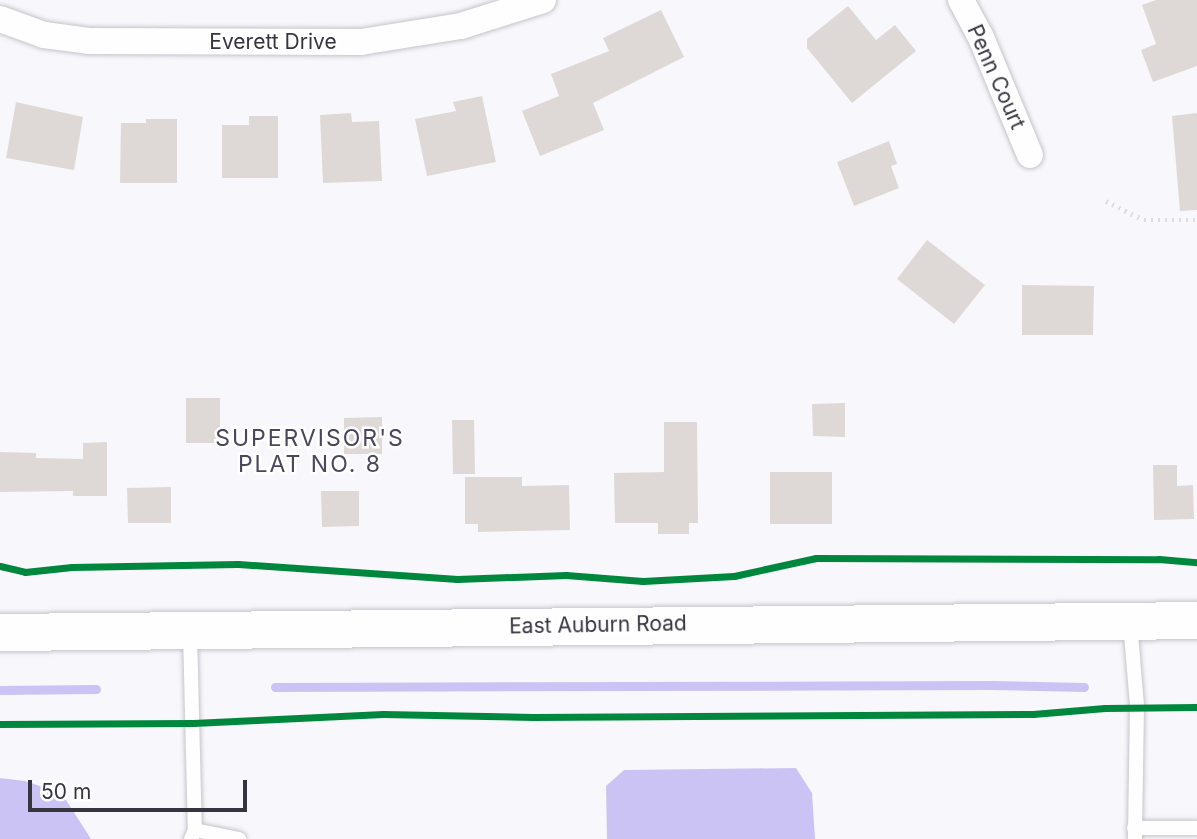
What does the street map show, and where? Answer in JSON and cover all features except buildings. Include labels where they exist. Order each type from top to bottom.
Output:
[{"type":"main road","name":"East Auburn Road","points":[[0,632],[1197,620]]},
{"type":"street","name":"Everett Drive","points":[[0,19],[44,35],[89,41],[362,42],[461,26],[543,0]]},
{"type":"street","name":"Penn Court","points":[[961,0],[980,35],[1030,155]]},
{"type":"lane","points":[[1130,621],[1137,706],[1135,833],[1197,828]]},
{"type":"lane","points":[[190,630],[193,835],[239,839]]},
{"type":"path","points":[[1106,201],[1144,220],[1197,220]]},
{"type":"shaded area","points":[[796,768],[812,793],[815,839],[607,839],[606,786],[624,770]]},
{"type":"shaded area","points":[[0,778],[25,781],[52,790],[66,800],[91,839],[0,839]]},
{"type":"waterway","points":[[275,687],[1084,687]]},
{"type":"waterway","points":[[0,690],[96,689]]},
{"type":"cycle path","points":[[0,566],[25,572],[72,567],[238,564],[457,579],[566,575],[643,581],[734,576],[816,558],[1159,559],[1197,562]]},
{"type":"cycle path","points":[[0,724],[193,723],[383,714],[533,717],[1033,714],[1105,708],[1197,707]]},
{"type":"district","name":"SUPERVISOR'S PLAT NO. 8","points":[[310,451]]}]
